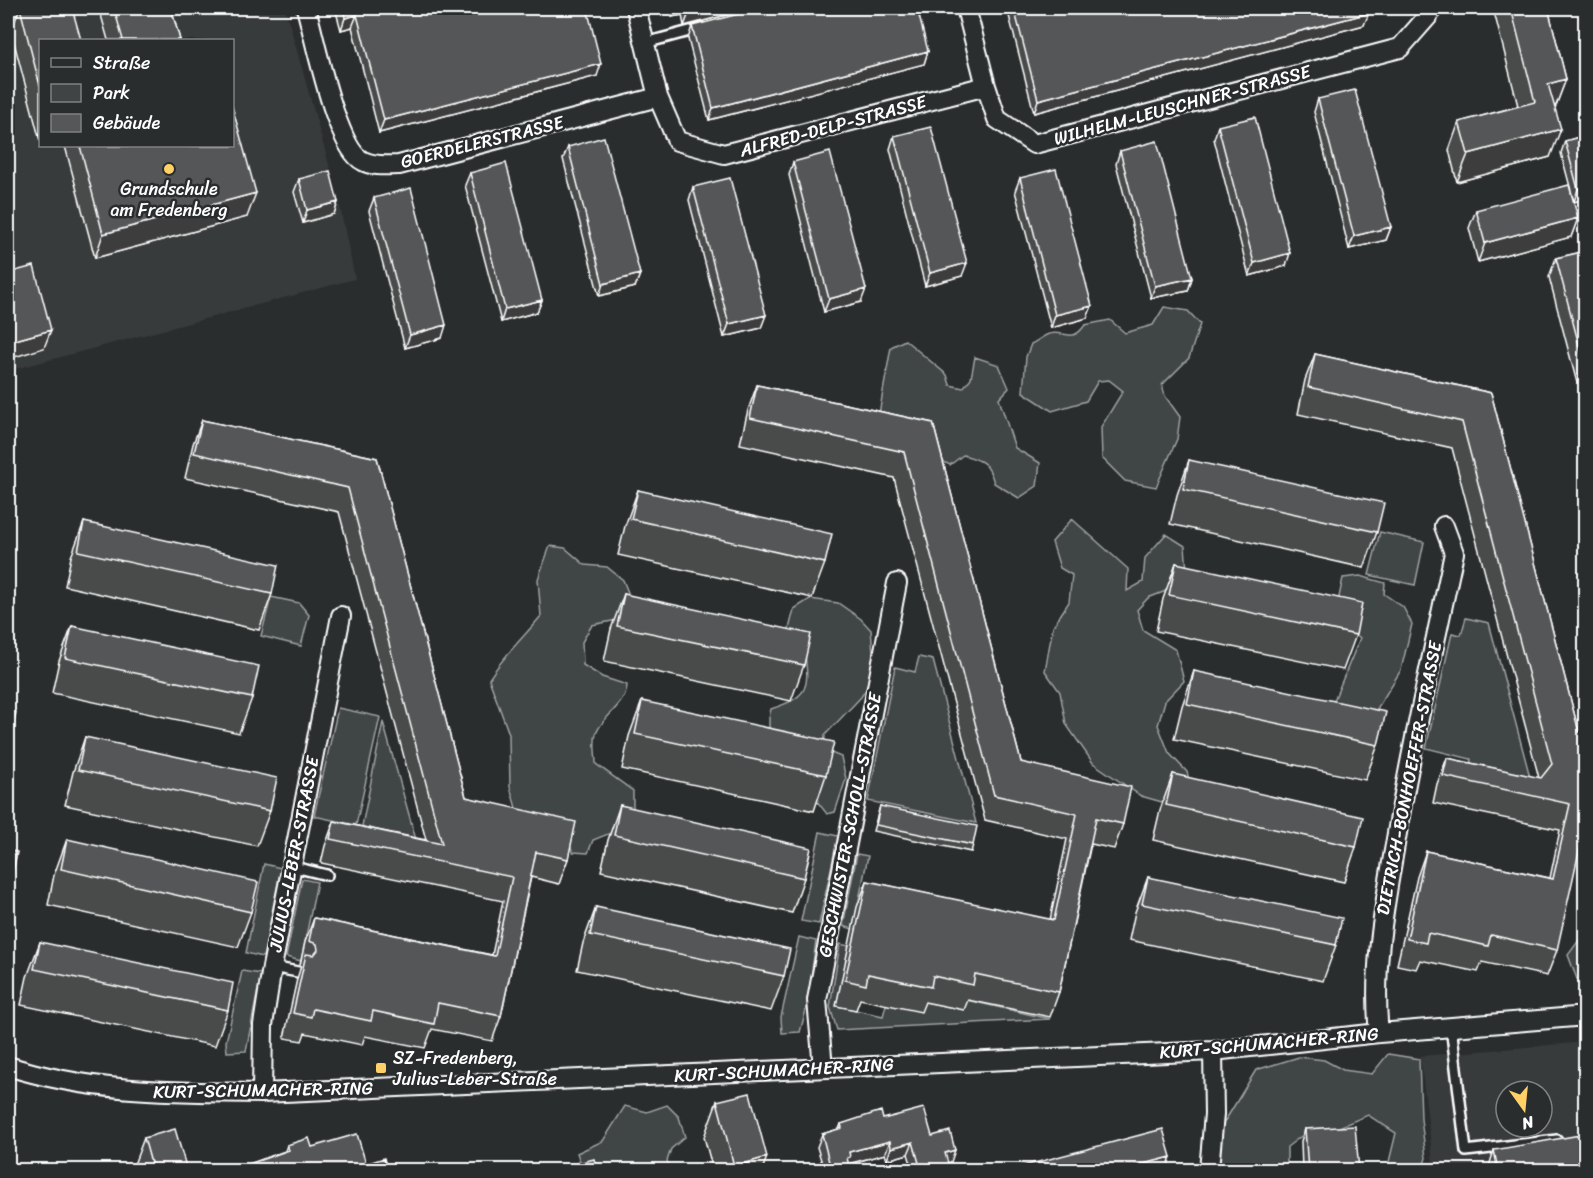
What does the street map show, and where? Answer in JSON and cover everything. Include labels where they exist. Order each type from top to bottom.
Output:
[{"type":"street","name":"GOERDELERSTRASSE","points":[[306,8],[339,127],[347,146],[361,161],[376,165],[399,165],[658,97]]},
{"type":"street","name":"ALFRED-DELP-STRASSE","points":[[636,8],[658,97],[677,141],[724,154],[986,86]]},
{"type":"street","name":"WILHELM-LEUSCHNER-STRASSE","points":[[966,8],[986,86],[997,118],[1034,144],[1400,48],[1429,15],[1427,8]]},
{"type":"street","name":"DIETRICH-BONHOEFFER-STRASSE","points":[[1379,1033],[1375,1000],[1378,942],[1408,766],[1454,553],[1444,526]]},
{"type":"street","name":"GESCHWISTER-SCHOLL-STRASSE","points":[[823,1068],[818,1000],[843,857],[897,583]]},
{"type":"street","name":"JULIUS-LEBER-STRASSE","points":[[262,1093],[263,1025],[272,967],[290,866],[341,616]]},
{"type":"street","name":"KURT-SCHUMACHER-RING","points":[[1562,1017],[1586,1005]]},
{"type":"street","name":"KURT-SCHUMACHER-RING","points":[[8,1066],[87,1085],[140,1092],[262,1093],[1213,1051],[1451,1026],[1586,1016]]},
{"type":"street","points":[[1209,1170],[1214,1114],[1213,1051]]},
{"type":"lane","points":[[645,44],[711,26]]},
{"type":"lane","points":[[290,866],[327,875]]},
{"type":"lane","points":[[272,967],[303,973]]},
{"type":"lane","points":[[1451,1026],[1466,1151],[1564,1139]]},
{"type":"shaded area","name":"Grundschule am Fredenberg","points":[[8,8],[285,8],[337,193],[355,279],[8,371]]},
{"type":"shaded area","points":[[1585,1042],[1585,1170],[1434,1170],[1420,1056]]},
{"type":"green space","points":[[1164,307],[1188,311],[1200,324],[1189,358],[1162,385],[1165,396],[1180,417],[1177,439],[1156,487],[1125,481],[1102,458],[1101,427],[1123,391],[1109,380],[1098,381],[1086,401],[1052,411],[1023,392],[1026,357],[1031,344],[1044,336],[1055,333],[1072,335],[1085,325],[1110,320],[1125,333],[1153,325]]},
{"type":"green space","points":[[905,340],[947,375],[950,385],[963,388],[971,378],[975,357],[999,365],[1009,388],[999,399],[1015,448],[1040,463],[1037,486],[1019,498],[994,483],[984,463],[963,455],[950,465],[930,456],[879,414],[891,347]]},
{"type":"green space","points":[[1072,519],[1128,569],[1127,591],[1143,582],[1145,558],[1166,534],[1185,546],[1187,571],[1171,589],[1148,598],[1137,610],[1143,630],[1176,650],[1184,681],[1165,701],[1158,725],[1169,753],[1187,772],[1194,799],[1176,806],[1141,796],[1093,763],[1066,724],[1060,692],[1045,671],[1053,626],[1069,602],[1072,575],[1060,568],[1052,542]]},
{"type":"green space","points":[[1380,532],[1424,542],[1415,585],[1369,575]]},
{"type":"green space","points":[[550,546],[565,548],[585,565],[607,567],[623,580],[631,600],[617,620],[592,625],[582,642],[583,665],[602,677],[627,685],[622,699],[599,728],[595,738],[595,749],[596,764],[633,791],[633,824],[593,840],[588,853],[573,852],[569,842],[529,827],[516,808],[510,787],[509,734],[489,679],[507,654],[541,616],[538,579]]},
{"type":"green space","points":[[1360,576],[1385,583],[1384,594],[1403,607],[1412,624],[1401,670],[1364,730],[1330,710],[1360,638],[1335,616],[1343,578]]},
{"type":"green space","points":[[271,597],[299,603],[309,615],[301,646],[261,636]]},
{"type":"green space","points":[[810,599],[838,603],[861,619],[871,630],[875,675],[861,697],[825,735],[824,750],[841,757],[846,779],[835,812],[827,814],[769,740],[771,709],[792,701],[803,691],[806,684],[805,654],[787,637],[794,609]]},
{"type":"green space","points":[[1466,618],[1489,623],[1534,792],[1468,777],[1471,759],[1426,748],[1452,633],[1461,635]]},
{"type":"green space","points":[[919,657],[933,660],[976,823],[868,801],[895,667],[915,672]]},
{"type":"green space","points":[[338,708],[380,717],[356,825],[314,816]]},
{"type":"green space","points":[[383,722],[420,854],[359,841]]},
{"type":"green space","points":[[820,832],[838,836],[819,924],[801,921]]},
{"type":"green space","points":[[857,854],[868,856],[853,929],[843,926]]},
{"type":"green space","points":[[264,864],[281,868],[263,957],[246,953]]},
{"type":"green space","points":[[302,879],[317,882],[301,961],[286,957]]},
{"type":"green space","points":[[1585,901],[1585,976],[1577,979],[1568,955],[1580,939]]},
{"type":"green space","points":[[799,937],[816,941],[807,1006],[800,1032],[782,1033],[781,1017]]},
{"type":"green space","points":[[840,944],[849,946],[837,1006],[883,1016],[886,1005],[924,1002],[964,1010],[966,1000],[1050,1019],[837,1030],[830,1007]]},
{"type":"green space","points":[[242,971],[261,974],[246,1051],[227,1052],[226,1042]]},
{"type":"green space","points":[[1388,1054],[1419,1059],[1421,1119],[1426,1158],[1422,1170],[1387,1170],[1396,1133],[1368,1115],[1339,1127],[1308,1131],[1287,1147],[1287,1170],[1218,1170],[1220,1129],[1256,1070],[1299,1057],[1324,1060],[1343,1070],[1372,1074]]},
{"type":"green space","points":[[667,1105],[679,1117],[685,1137],[671,1149],[667,1161],[671,1170],[583,1170],[577,1153],[603,1141],[625,1106],[647,1112]]},
{"type":"building","points":[[20,8],[72,8],[81,39],[39,39],[39,82]]},
{"type":"building","points":[[114,8],[171,8],[180,39],[123,39]]},
{"type":"building","points":[[343,8],[587,8],[601,64],[384,120],[357,15],[345,18]]},
{"type":"building","points":[[688,8],[709,8],[689,13]]},
{"type":"building","points":[[762,8],[917,8],[928,51],[713,108],[692,26]]},
{"type":"building","points":[[1014,8],[1368,8],[1369,13],[1038,100]]},
{"type":"building","points":[[1511,8],[1548,8],[1566,79],[1548,84],[1561,129],[1468,154],[1459,122],[1535,102]]},
{"type":"building","points":[[1355,90],[1391,227],[1354,236],[1318,99]]},
{"type":"building","points":[[234,113],[256,193],[103,234],[80,147],[234,147]]},
{"type":"building","points":[[1255,117],[1290,253],[1254,263],[1218,126]]},
{"type":"building","points":[[931,127],[967,263],[930,273],[894,136]]},
{"type":"building","points":[[1586,135],[1586,187],[1578,189],[1565,141]]},
{"type":"building","points":[[604,137],[640,274],[603,284],[568,147]]},
{"type":"building","points":[[1157,141],[1192,278],[1155,286],[1120,151]]},
{"type":"building","points":[[830,152],[866,289],[829,299],[793,162]]},
{"type":"building","points":[[506,163],[542,300],[505,309],[470,173]]},
{"type":"building","points":[[1056,169],[1092,306],[1055,315],[1020,178]]},
{"type":"building","points":[[330,171],[338,202],[307,210],[299,179]]},
{"type":"building","points":[[730,178],[766,315],[729,324],[693,187]]},
{"type":"building","points":[[1569,185],[1578,218],[1485,243],[1476,210]]},
{"type":"building","points":[[411,188],[446,325],[410,335],[374,198]]},
{"type":"building","points":[[1586,251],[1586,363],[1584,364],[1556,258]]},
{"type":"building","points":[[34,266],[51,330],[8,342],[8,273]]},
{"type":"building","points":[[1315,354],[1491,393],[1579,732],[1586,733],[1586,820],[1557,950],[1491,935],[1488,946],[1428,933],[1426,943],[1407,939],[1426,851],[1553,879],[1570,804],[1443,776],[1447,758],[1541,778],[1552,764],[1462,422],[1308,387]]},
{"type":"building","points":[[757,385],[933,423],[1021,762],[1131,787],[1123,824],[1096,818],[1059,992],[975,974],[973,985],[933,976],[931,987],[868,974],[866,985],[845,980],[867,881],[1054,920],[1077,814],[994,795],[904,452],[750,418]]},
{"type":"building","points":[[202,420],[377,458],[466,797],[576,822],[568,859],[536,852],[501,1016],[438,1003],[434,1024],[373,1011],[371,1021],[313,1009],[311,1017],[293,1013],[306,954],[314,955],[318,950],[317,944],[309,941],[314,918],[495,956],[512,877],[330,839],[334,821],[442,844],[348,488],[194,453]]},
{"type":"building","points":[[1189,460],[1384,503],[1377,532],[1183,489]]},
{"type":"building","points":[[638,490],[832,534],[825,563],[631,519]]},
{"type":"building","points":[[84,522],[278,565],[272,594],[78,551]]},
{"type":"building","points":[[1176,563],[1362,603],[1356,635],[1169,595]]},
{"type":"building","points":[[624,594],[811,634],[804,665],[617,626]]},
{"type":"building","points":[[72,626],[259,666],[252,698],[65,658]]},
{"type":"building","points":[[1194,671],[1386,712],[1378,745],[1187,704]]},
{"type":"building","points":[[642,701],[834,742],[826,775],[635,734]]},
{"type":"building","points":[[8,710],[16,712],[8,751]]},
{"type":"building","points":[[85,737],[277,778],[270,811],[78,770]]},
{"type":"building","points":[[1173,774],[1363,817],[1356,847],[1166,805]]},
{"type":"building","points":[[620,805],[811,848],[804,878],[614,835]]},
{"type":"building","points":[[880,806],[977,826],[973,845],[876,825]]},
{"type":"building","points":[[67,839],[258,882],[251,912],[61,869]]},
{"type":"building","points":[[8,850],[17,852],[8,897]]},
{"type":"building","points":[[1148,877],[1342,918],[1336,945],[1142,904]]},
{"type":"building","points":[[596,907],[790,949],[784,976],[590,935]]},
{"type":"building","points":[[40,942],[233,983],[228,1010],[34,969]]},
{"type":"building","points":[[750,1093],[767,1157],[743,1164],[745,1170],[717,1170],[734,1166],[717,1101]]},
{"type":"building","points":[[924,1108],[932,1136],[950,1131],[955,1150],[945,1153],[950,1170],[921,1170],[913,1142],[891,1148],[890,1141],[849,1152],[850,1157],[847,1158],[850,1170],[831,1170],[822,1134],[842,1128],[841,1124],[881,1111],[883,1119]]},
{"type":"building","points":[[1355,1126],[1359,1170],[1308,1170],[1305,1129]]},
{"type":"building","points":[[175,1129],[187,1170],[153,1170],[144,1138]]},
{"type":"building","points":[[1163,1129],[1171,1157],[1120,1170],[1008,1170]]},
{"type":"building","points":[[357,1134],[366,1164],[384,1158],[387,1170],[251,1170],[249,1164],[289,1150],[287,1145],[309,1138],[312,1147]]},
{"type":"building","points":[[1586,1134],[1586,1170],[1470,1170],[1497,1165],[1494,1150]]},
{"type":"building","points":[[594,1159],[597,1170],[554,1170]]},
{"type":"place","name":"Grundschule am Fredenberg","points":[[169,169]]},
{"type":"place","name":"SZ-Fredenberg, Julius-Leber-Straße","points":[[381,1068]]}]
